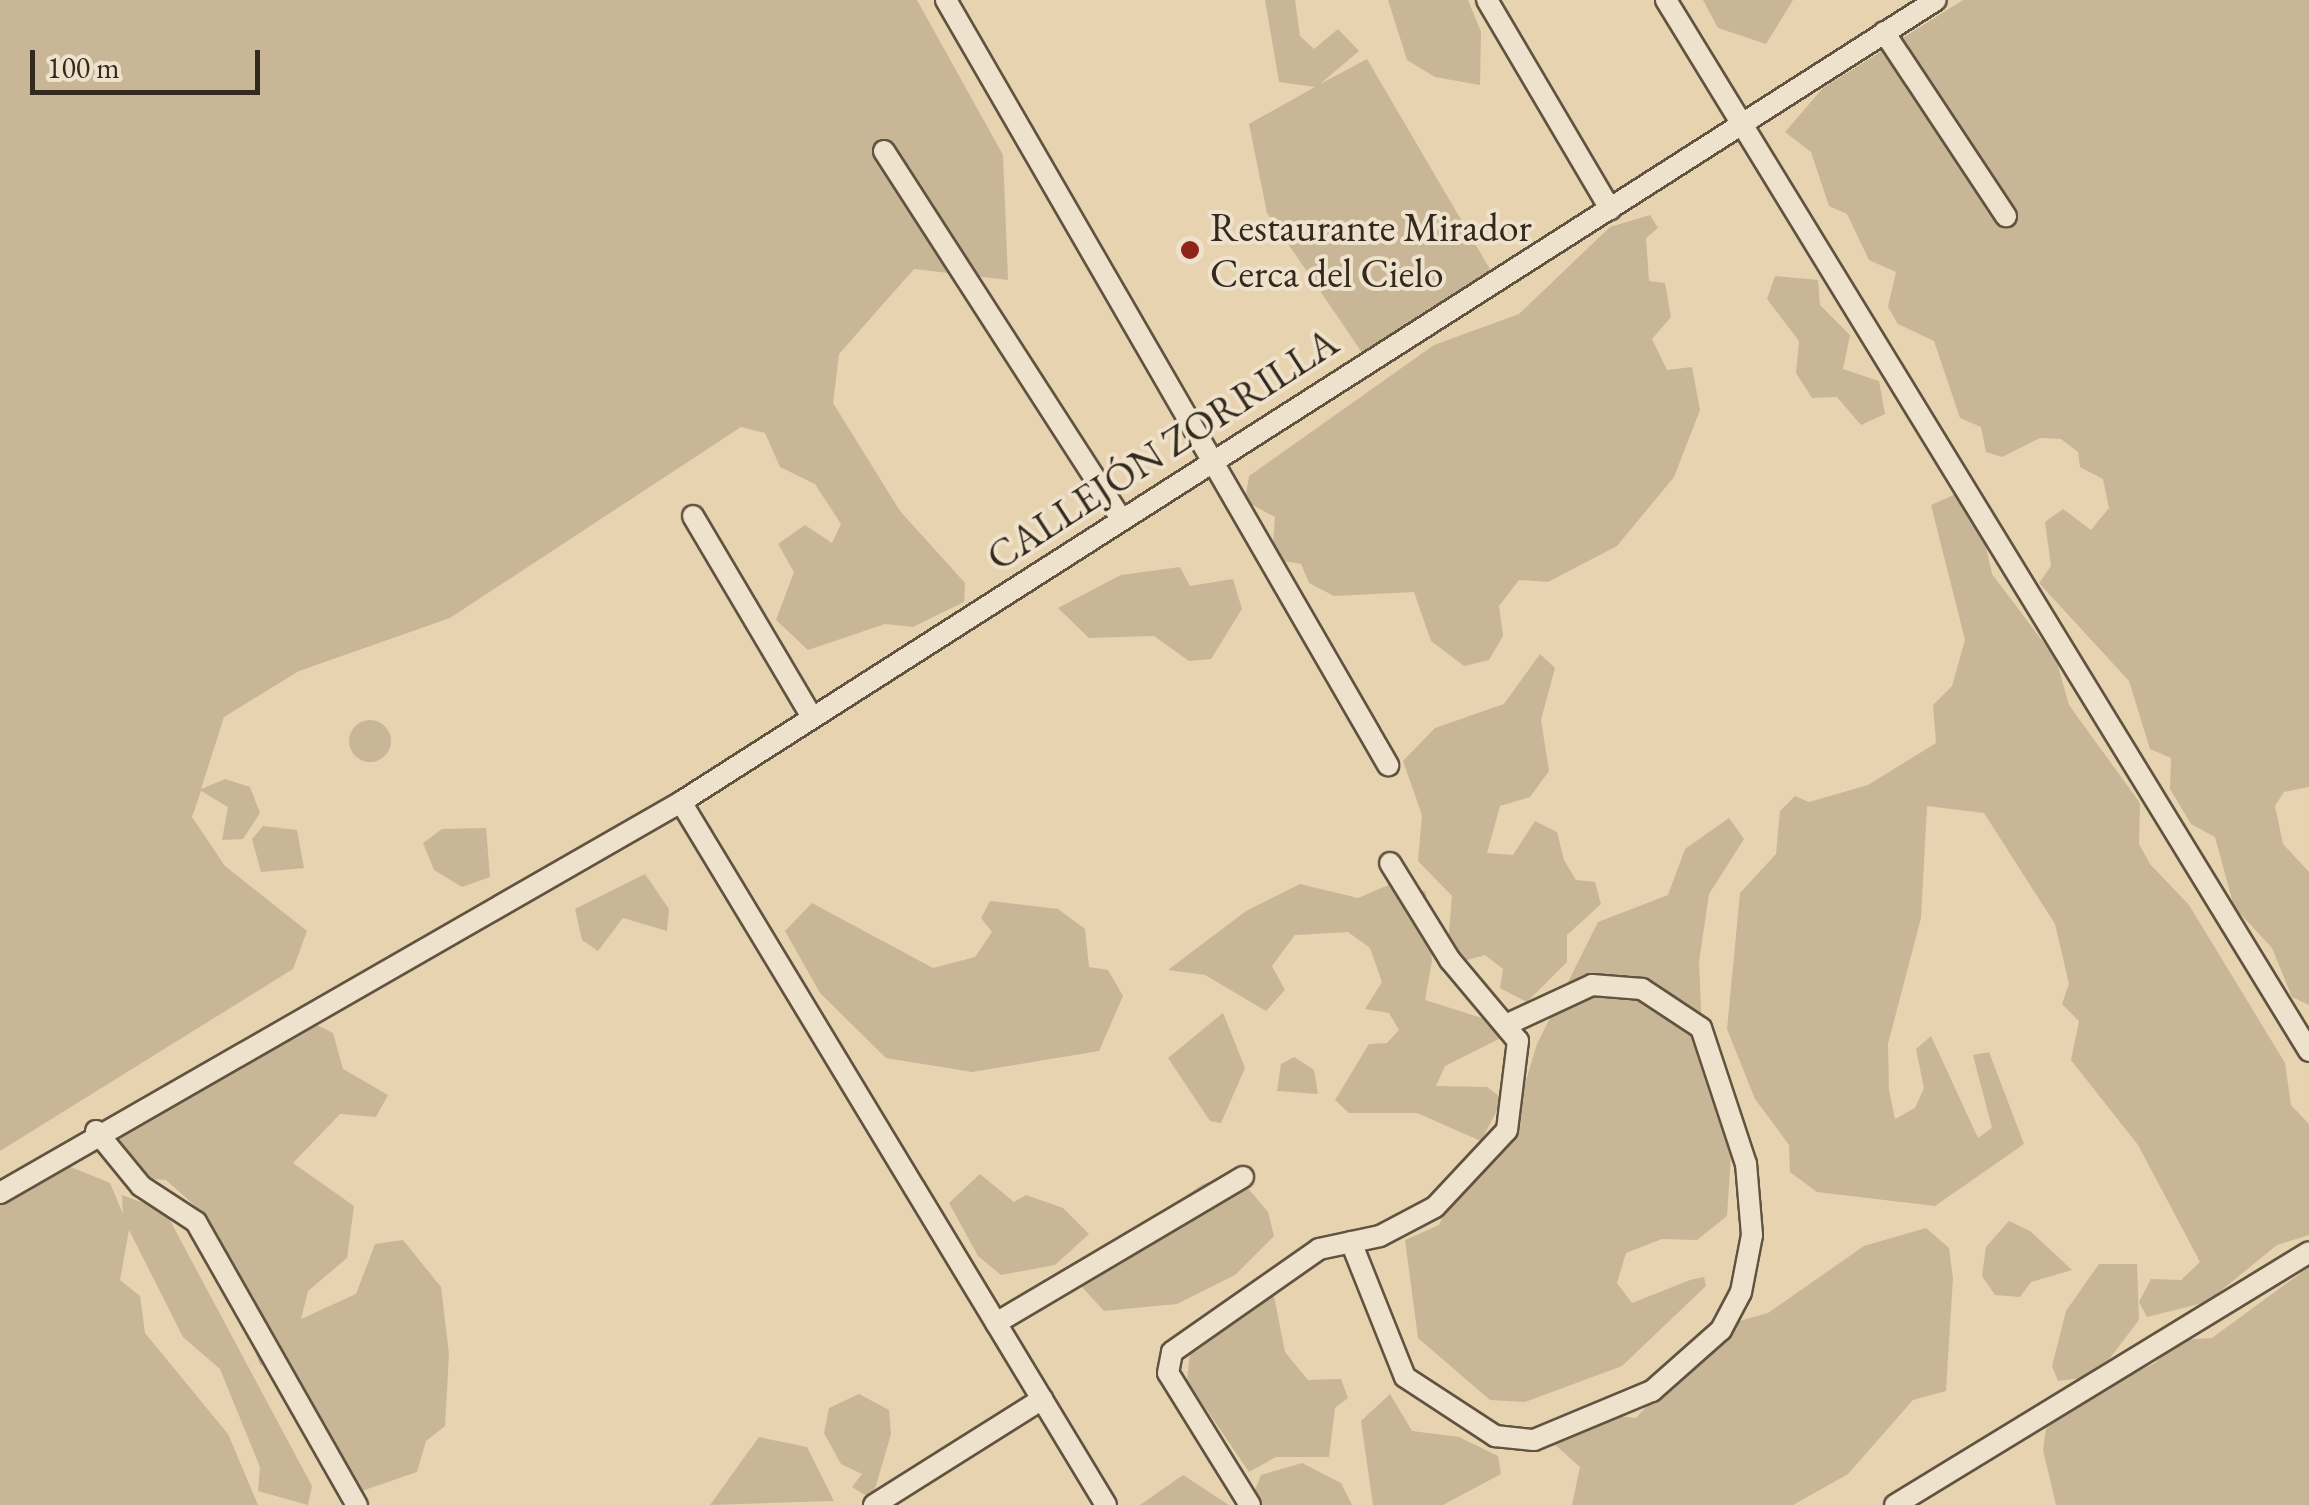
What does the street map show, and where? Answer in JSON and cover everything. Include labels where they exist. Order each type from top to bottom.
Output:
[{"type":"street","points":[[946,0],[1213,455],[1388,766]]},
{"type":"street","points":[[1487,0],[1610,208]]},
{"type":"street","points":[[1666,0],[2309,1051]]},
{"type":"street","name":"CALLEJÓN ZORRILLA","points":[[0,1194],[96,1131],[682,802],[1213,455],[1936,0]]},
{"type":"street","points":[[1884,32],[2006,216]]},
{"type":"street","points":[[884,151],[1119,516]]},
{"type":"street","points":[[693,516],[812,717]]},
{"type":"street","points":[[682,802],[1106,1505]]},
{"type":"street","points":[[1250,1505],[1168,1373],[1172,1352],[1319,1249],[1351,1242],[1436,1208],[1507,1130],[1518,1041],[1508,1024],[1458,971],[1390,863]]},
{"type":"street","points":[[1351,1242],[1406,1378],[1495,1436],[1534,1440],[1652,1392],[1721,1330],[1752,1236],[1746,1164],[1701,1028],[1642,989],[1592,985],[1508,1024]]},
{"type":"street","points":[[96,1131],[141,1186],[196,1222],[357,1505]]},
{"type":"street","points":[[996,1323],[1243,1176]]},
{"type":"street","points":[[1895,1505],[2309,1252]]},
{"type":"street","points":[[874,1505],[1042,1399]]},
{"type":"shaded area","points":[[0,0],[917,0],[1003,155],[1008,280],[914,269],[839,354],[833,403],[900,511],[965,583],[964,602],[913,627],[885,624],[808,650],[776,620],[794,572],[778,544],[805,525],[832,543],[841,524],[815,484],[780,467],[765,433],[741,427],[450,618],[299,671],[224,717],[201,789],[225,779],[250,787],[260,813],[243,839],[222,840],[228,807],[201,791],[192,817],[225,866],[307,931],[293,969],[0,1151]]},
{"type":"shaded area","points":[[1265,0],[1295,0],[1300,36],[1314,49],[1338,29],[1359,51],[1320,84],[1367,59],[1491,271],[1363,354],[1267,213],[1249,124],[1315,87],[1279,82]]},
{"type":"shaded area","points":[[1388,0],[1468,0],[1481,32],[1480,85],[1435,77],[1407,60]]},
{"type":"shaded area","points":[[1703,0],[1793,0],[1766,44],[1718,28]]},
{"type":"shaded area","points":[[1963,0],[2309,0],[2309,787],[2284,792],[2275,806],[2283,844],[2309,872],[2309,1005],[2292,997],[2272,948],[2234,907],[2215,837],[2191,824],[2170,789],[2171,758],[2150,749],[2129,681],[2039,583],[2051,566],[2045,522],[2063,509],[2091,530],[2109,508],[2103,479],[2080,467],[2078,452],[2061,439],[2040,438],[2002,457],[1986,452],[1981,427],[1960,418],[1934,341],[1898,324],[1888,307],[1896,272],[1869,260],[1847,214],[1829,206],[1811,152],[1785,132],[1823,88]]},
{"type":"shaded area","points":[[1650,215],[1658,228],[1646,238],[1649,281],[1665,283],[1671,317],[1652,339],[1667,370],[1692,367],[1700,410],[1674,477],[1617,546],[1548,582],[1519,580],[1499,606],[1503,636],[1489,660],[1464,666],[1431,641],[1414,592],[1334,596],[1309,583],[1301,564],[1272,559],[1275,517],[1245,501],[1249,476],[1434,345],[1519,314],[1610,227]]},
{"type":"shaded area","points":[[1775,276],[1818,280],[1820,305],[1850,335],[1843,369],[1879,381],[1885,414],[1861,425],[1837,397],[1812,398],[1796,373],[1799,341],[1767,299]]},
{"type":"shaded area","points":[[1956,494],[1983,533],[1992,574],[2056,659],[2069,705],[2140,803],[2139,844],[2150,864],[2189,905],[2285,1063],[2291,1105],[2309,1124],[2309,1235],[2277,1245],[2207,1302],[2147,1317],[2139,1302],[2151,1279],[2181,1280],[2200,1262],[2138,1145],[2071,1060],[2079,1021],[2062,1004],[2069,984],[2055,924],[1984,813],[1927,806],[1921,918],[1888,1044],[1889,1090],[1895,1119],[1915,1108],[1924,1088],[1916,1049],[1931,1036],[1978,1138],[1992,1128],[1973,1055],[1989,1052],[2024,1144],[1935,1206],[1817,1192],[1790,1172],[1789,1145],[1755,1099],[1727,1029],[1740,893],[1776,854],[1780,811],[1795,796],[1809,802],[1868,785],[1936,743],[1933,705],[1952,686],[1965,640],[1931,505]]},
{"type":"shaded area","points":[[1180,567],[1190,586],[1233,579],[1242,609],[1211,659],[1189,661],[1154,636],[1089,638],[1058,608],[1121,575]]},
{"type":"shaded area","points":[[1540,654],[1555,668],[1541,720],[1549,771],[1530,797],[1500,806],[1487,853],[1513,855],[1535,821],[1557,832],[1564,860],[1576,880],[1595,882],[1601,904],[1567,935],[1567,962],[1527,1002],[1500,988],[1503,969],[1485,955],[1460,962],[1448,944],[1452,896],[1418,861],[1422,815],[1403,761],[1435,728],[1504,704]]},
{"type":"shaded area","points":[[370,720],[385,726],[391,741],[385,756],[370,762],[355,756],[349,741],[355,726]]},
{"type":"shaded area","points":[[1729,818],[1744,839],[1709,894],[1699,962],[1702,1031],[1732,1140],[1727,1216],[1697,1240],[1662,1239],[1626,1253],[1617,1283],[1632,1303],[1690,1280],[1704,1277],[1706,1286],[1622,1366],[1525,1402],[1490,1400],[1418,1338],[1405,1240],[1439,1225],[1455,1191],[1507,1142],[1537,1044],[1598,922],[1668,895],[1685,849]]},
{"type":"shaded area","points":[[263,826],[297,830],[304,868],[261,872],[252,839]]},
{"type":"shaded area","points":[[486,828],[490,877],[462,887],[434,870],[423,843],[442,829]]},
{"type":"shaded area","points":[[645,874],[669,909],[667,931],[623,918],[598,951],[582,940],[575,909]]},
{"type":"shaded area","points":[[1398,881],[1426,892],[1432,961],[1425,1000],[1501,1024],[1501,1038],[1445,1066],[1436,1086],[1487,1087],[1503,1099],[1481,1141],[1417,1113],[1349,1113],[1335,1100],[1369,1044],[1387,1043],[1399,1030],[1389,1013],[1365,1009],[1382,982],[1370,948],[1348,932],[1295,935],[1272,966],[1285,990],[1266,1011],[1205,975],[1168,970],[1246,911],[1300,884],[1358,898]]},
{"type":"shaded area","points":[[990,901],[1058,909],[1085,929],[1089,967],[1108,970],[1123,996],[1099,1051],[972,1072],[886,1058],[820,993],[785,931],[812,903],[933,968],[975,957],[992,932],[981,918]]},
{"type":"shaded area","points":[[1223,1013],[1245,1068],[1221,1123],[1210,1121],[1168,1058]]},
{"type":"shaded area","points":[[313,1023],[333,1033],[343,1069],[388,1095],[376,1117],[340,1114],[293,1163],[354,1206],[347,1258],[308,1291],[301,1319],[356,1294],[375,1244],[403,1240],[441,1287],[449,1354],[445,1426],[426,1441],[417,1472],[353,1494],[330,1461],[333,1440],[307,1432],[286,1370],[260,1365],[243,1318],[216,1282],[194,1205],[166,1180],[130,1178],[116,1137]]},
{"type":"shaded area","points":[[1294,1057],[1314,1070],[1318,1094],[1277,1091],[1281,1064]]},
{"type":"shaded area","points":[[66,1165],[110,1183],[123,1214],[122,1195],[165,1211],[312,1486],[308,1505],[258,1491],[260,1467],[220,1369],[183,1337],[129,1230],[120,1280],[140,1296],[145,1333],[228,1434],[258,1505],[0,1505],[0,1197]]},
{"type":"shaded area","points":[[980,1174],[1014,1202],[1026,1195],[1063,1208],[1089,1234],[1055,1265],[1001,1275],[978,1256],[949,1203]]},
{"type":"shaded area","points":[[1236,1174],[1268,1212],[1274,1236],[1235,1275],[1177,1304],[1104,1311],[1071,1275],[1203,1184]]},
{"type":"shaded area","points":[[2009,1221],[2030,1231],[2072,1270],[2031,1282],[2020,1297],[1995,1295],[1982,1276],[1986,1247]]},
{"type":"shaded area","points":[[1926,1228],[1949,1248],[1953,1278],[1946,1391],[1913,1400],[1848,1474],[1793,1505],[1572,1505],[1580,1467],[1552,1442],[1592,1413],[1636,1418],[1718,1327],[1768,1313],[1864,1246]]},
{"type":"shaded area","points":[[2099,1264],[2137,1264],[2139,1320],[2110,1358],[2082,1378],[2058,1381],[2052,1366],[2066,1311]]},
{"type":"shaded area","points":[[2309,1267],[2309,1505],[2056,1505],[2043,1450],[2046,1429],[2067,1406],[2155,1363],[2180,1340],[2212,1338]]},
{"type":"shaded area","points":[[1272,1286],[1285,1352],[1308,1380],[1341,1379],[1348,1398],[1335,1408],[1329,1457],[1276,1457],[1249,1472],[1187,1381],[1191,1342]]},
{"type":"shaded area","points":[[859,1394],[889,1410],[891,1434],[872,1499],[852,1487],[862,1474],[841,1464],[824,1433],[829,1408]]},
{"type":"shaded area","points":[[1390,1394],[1412,1431],[1459,1437],[1498,1456],[1501,1474],[1443,1505],[1373,1505],[1361,1421]]},
{"type":"shaded area","points":[[759,1437],[807,1447],[834,1501],[710,1505]]},
{"type":"shaded area","points":[[1302,1463],[1341,1483],[1352,1505],[1249,1505],[1261,1475]]},
{"type":"shaded area","points":[[1183,1475],[1229,1505],[1140,1505]]},
{"type":"place","name":"Restaurante Mirador Cerca del Cielo","points":[[1190,250]]}]
